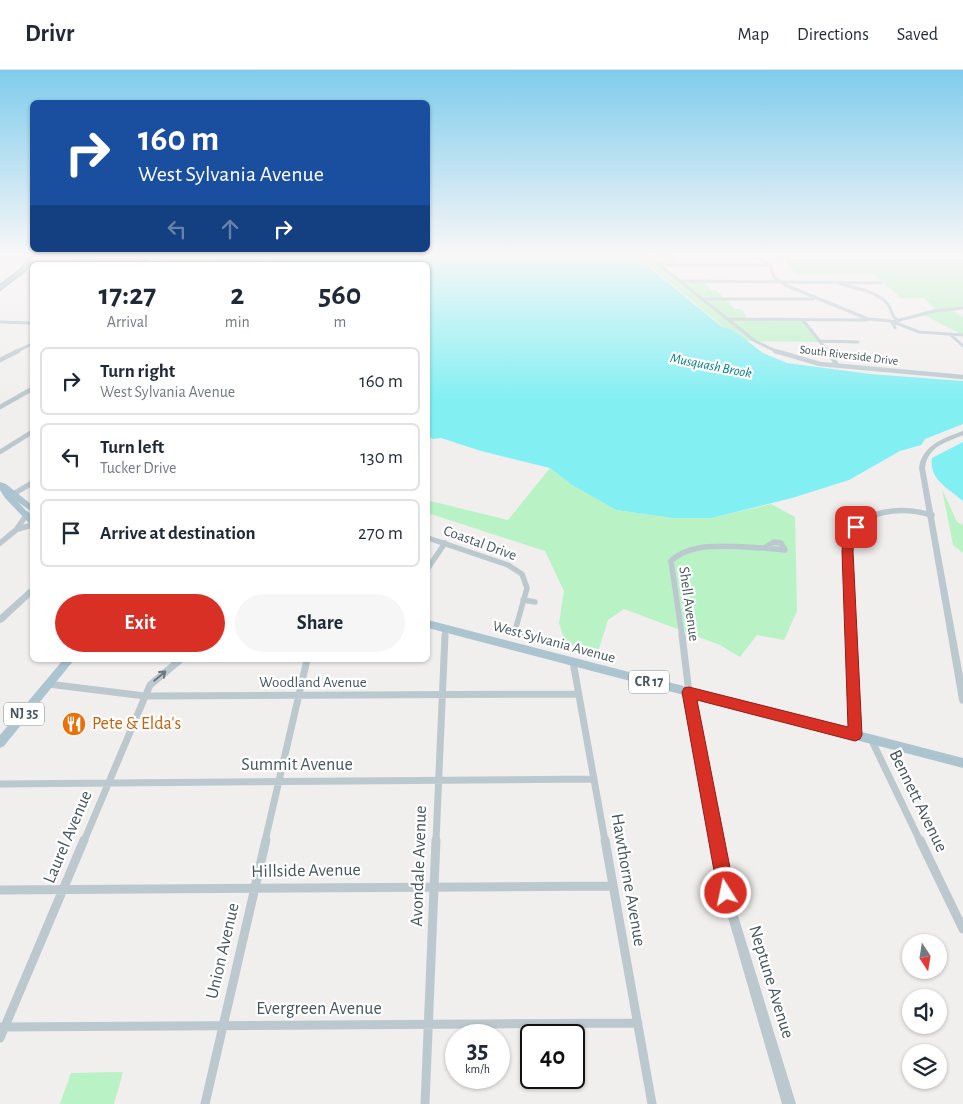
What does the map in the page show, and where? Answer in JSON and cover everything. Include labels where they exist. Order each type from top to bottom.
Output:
[{"type":"main road","points":[[0,484],[14,493],[30,514]]},
{"type":"main road","points":[[0,484],[8,496],[30,514]]},
{"type":"main road","name":"West Sylvania Avenue","points":[[430,625],[963,763]]},
{"type":"main road","name":"NJ 35","points":[[0,744],[67,662]]},
{"type":"street","name":"South Riverside Drive","points":[[708,303],[755,341],[773,351],[804,361],[838,366],[963,377]]},
{"type":"street","points":[[825,303],[868,319]]},
{"type":"street","points":[[888,303],[892,307],[894,317],[898,320]]},
{"type":"street","points":[[892,322],[937,309],[963,308]]},
{"type":"street","points":[[727,319],[868,319],[892,322],[919,332],[963,335]]},
{"type":"street","points":[[803,320],[838,366]]},
{"type":"street","points":[[0,322],[30,323]]},
{"type":"street","points":[[892,322],[895,328]]},
{"type":"street","points":[[0,328],[8,323]]},
{"type":"street","points":[[951,335],[963,346]]},
{"type":"street","points":[[820,341],[858,342]]},
{"type":"street","points":[[0,360],[30,345]]},
{"type":"street","points":[[0,407],[30,390]]},
{"type":"street","points":[[0,452],[30,433]]},
{"type":"street","points":[[963,433],[932,448],[923,456],[922,468],[932,515],[963,700]]},
{"type":"street","points":[[14,493],[30,484]]},
{"type":"street","points":[[855,735],[848,541],[856,527],[886,510],[904,508],[932,515]]},
{"type":"street","points":[[0,543],[30,516]]},
{"type":"street","points":[[16,530],[30,526]]},
{"type":"street","name":"Coastal Drive","points":[[430,539],[518,570],[527,584],[515,631]]},
{"type":"street","points":[[430,565],[445,543]]},
{"type":"street","name":"Shell Avenue","points":[[689,692],[678,602],[670,561],[678,554],[712,548],[764,548]]},
{"type":"street","points":[[0,620],[30,593]]},
{"type":"street","points":[[523,600],[535,602]]},
{"type":"street","name":"Avondale Avenue","points":[[425,1104],[445,629]]},
{"type":"street","points":[[499,630],[515,631],[526,636]]},
{"type":"street","name":"Laurel Avenue","points":[[0,1038],[2,1027],[64,888],[150,685],[178,662]]},
{"type":"street","name":"Union Avenue","points":[[205,1104],[307,662]]},
{"type":"street","name":"Hawthorne Avenue","points":[[573,662],[652,1104]]},
{"type":"street","name":"Woodland Avenue","points":[[48,684],[145,696],[578,694]]},
{"type":"street","name":"Neptune Avenue","points":[[689,692],[726,893],[789,1104]]},
{"type":"street","name":"Bennett Avenue","points":[[871,739],[963,929]]},
{"type":"street","name":"Summit Avenue","points":[[0,784],[109,781],[594,778]]},
{"type":"street","name":"Hillside Avenue","points":[[0,890],[64,888],[612,886]]},
{"type":"street","name":"Evergreen Avenue","points":[[2,1027],[638,1023]]},
{"type":"green space","points":[[695,303],[729,303],[735,309],[741,309],[747,318],[802,319],[819,342],[741,341]]},
{"type":"green space","points":[[929,303],[963,303],[963,307],[948,308],[963,317],[963,335],[920,313],[935,309]]},
{"type":"green space","points":[[550,468],[572,485],[616,510],[672,518],[712,518],[771,504],[795,517],[797,611],[784,640],[757,635],[740,657],[720,645],[624,609],[608,620],[598,652],[566,644],[559,623],[564,591],[545,551],[430,514],[430,501],[508,520]]},
{"type":"green space","points":[[942,489],[957,522],[963,525],[963,553],[953,545]]},
{"type":"green space","points":[[123,1072],[114,1104],[60,1104],[71,1073]]},
{"type":"water","name":"Musquash Brook","points":[[430,303],[693,303],[721,326],[734,331],[763,353],[787,363],[870,374],[963,381],[963,424],[925,439],[921,445],[900,451],[849,480],[792,498],[712,518],[672,518],[616,510],[572,485],[550,468],[481,451],[441,438],[430,438]]},
{"type":"water","points":[[963,442],[963,501],[937,478],[933,472],[932,458]]},
{"type":"place","name":"Pete & Elda's","points":[[74,724]]},
{"type":"route","points":[[726,893],[689,692],[855,735],[850,642],[848,541],[852,530],[856,527]]}]
